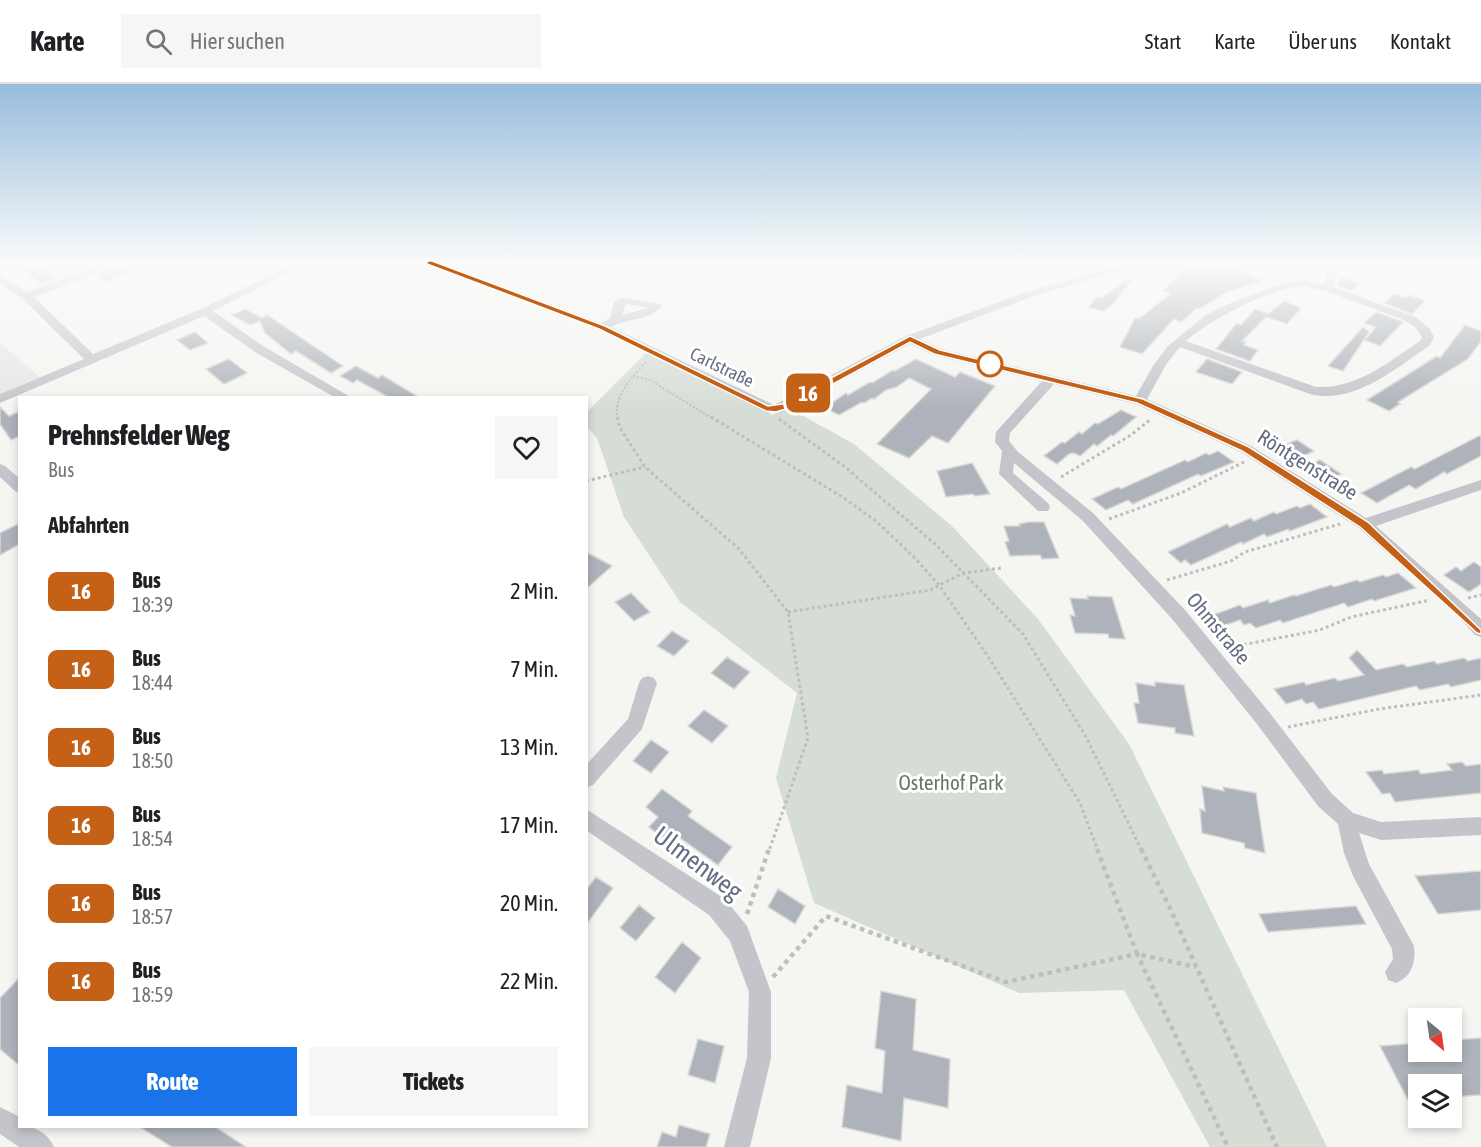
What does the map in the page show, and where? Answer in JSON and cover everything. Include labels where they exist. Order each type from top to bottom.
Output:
[{"type":"street","points":[[43,313],[92,360]]},
{"type":"street","points":[[0,399],[201,313]]},
{"type":"street","points":[[207,313],[259,349],[342,396]]},
{"type":"street","name":"Carlstraße","points":[[563,313],[602,327],[766,408]]},
{"type":"street","points":[[766,408],[776,410],[785,406],[910,339],[980,313]]},
{"type":"street","points":[[1140,401],[1163,360],[1196,328],[1219,313]]},
{"type":"street","points":[[1179,343],[1315,391],[1330,393],[1354,387],[1425,343],[1428,338],[1425,329],[1412,320],[1391,313]]},
{"type":"street","points":[[602,327],[615,320]]},
{"type":"street","name":"Röntgenstraße","points":[[910,339],[938,352],[1140,401],[1256,455],[1360,522],[1446,596],[1481,630]]},
{"type":"street","points":[[1043,507],[1006,474],[1009,450],[1002,442],[1003,432],[1052,378]]},
{"type":"street","name":"Ohmstraße","points":[[1009,450],[1095,524],[1151,584],[1209,651],[1325,800],[1347,820],[1381,831],[1481,826]]},
{"type":"street","points":[[0,469],[11,486]]},
{"type":"street","points":[[1360,522],[1481,485]]},
{"type":"street","points":[[588,777],[636,723],[648,683]]},
{"type":"street","name":"Ulmenweg","points":[[588,819],[717,907],[740,934],[760,992],[759,1058],[737,1147]]},
{"type":"street","points":[[1347,820],[1348,841],[1357,862],[1403,946],[1405,957],[1403,965],[1396,972]]},
{"type":"street","points":[[0,1119],[41,1147]]},
{"type":"path","points":[[656,355],[633,376],[620,396],[616,412],[620,428],[645,466],[739,549],[788,612],[808,738],[740,934]]},
{"type":"path","points":[[633,376],[650,381],[844,498],[877,522],[913,556],[939,585],[987,655],[1080,803],[1137,954],[1228,1147]]},
{"type":"path","points":[[766,408],[845,466],[935,544],[1023,634],[1085,735],[1196,967],[1277,1147]]},
{"type":"path","points":[[1049,484],[1131,435],[1162,411]]},
{"type":"path","points":[[1095,524],[1181,493],[1256,455]]},
{"type":"path","points":[[588,480],[645,466]]},
{"type":"path","points":[[1151,584],[1231,561],[1245,552],[1360,522]]},
{"type":"path","points":[[788,612],[930,590],[963,573],[1000,568]]},
{"type":"path","points":[[1209,651],[1320,630],[1351,617],[1446,596]]},
{"type":"path","points":[[1272,730],[1379,709],[1481,694]]},
{"type":"path","points":[[760,992],[826,916],[1006,982],[1137,954],[1196,967]]},
{"type":"shaded area","points":[[0,343],[40,377],[0,394]]},
{"type":"green space","name":"Osterhof Park","points":[[648,351],[773,415],[785,406],[854,444],[952,526],[1038,619],[1129,744],[1327,1147],[1210,1147],[1124,990],[1019,993],[814,903],[776,778],[797,693],[680,602],[624,517],[597,438],[588,428],[588,411]]},
{"type":"building","points":[[252,313],[262,318],[267,315],[343,366],[331,373],[296,351],[291,354],[265,333],[260,321],[250,325],[232,315]]},
{"type":"building","points":[[1147,313],[1192,313],[1181,322],[1174,319],[1142,354],[1120,347],[1135,318],[1139,319]]},
{"type":"building","points":[[1252,313],[1297,313],[1287,324],[1266,317],[1242,341],[1246,342],[1244,345],[1258,350],[1250,361],[1216,349],[1237,323],[1241,325]]},
{"type":"building","points":[[1375,313],[1403,322],[1380,346],[1365,340],[1376,327],[1364,323]]},
{"type":"building","points":[[1465,325],[1481,331],[1481,341],[1468,359],[1398,402],[1400,404],[1389,411],[1367,400],[1437,356],[1440,358]]},
{"type":"building","points":[[1363,327],[1369,332],[1343,371],[1328,366]]},
{"type":"building","points":[[195,332],[208,343],[190,350],[177,340]]},
{"type":"building","points":[[229,359],[247,373],[224,384],[206,369]]},
{"type":"building","points":[[916,359],[955,377],[960,372],[995,386],[948,443],[932,436],[909,458],[877,444],[931,389],[909,378],[897,387],[886,390],[874,399],[862,402],[839,415],[825,408],[846,393],[848,395]]},
{"type":"building","points":[[1207,359],[1242,372],[1232,384],[1196,372]]},
{"type":"building","points":[[356,366],[378,378],[382,375],[417,396],[386,396],[357,380],[353,383],[340,376]]},
{"type":"building","points":[[0,407],[9,416],[18,412],[18,437],[11,440],[0,424]]},
{"type":"building","points":[[1121,410],[1136,417],[1097,446],[1094,444],[1080,456],[1074,453],[1069,454],[1057,464],[1044,456],[1062,442],[1065,443],[1079,432],[1082,434],[1095,423],[1098,424]]},
{"type":"building","points":[[1481,435],[1481,456],[1447,474],[1444,472],[1416,489],[1409,485],[1377,503],[1361,493],[1411,467],[1415,469]]},
{"type":"building","points":[[1297,440],[1314,451],[1298,458],[1281,446]]},
{"type":"building","points":[[1218,451],[1234,462],[1201,476],[1198,474],[1133,504],[1128,500],[1106,510],[1092,499],[1118,487],[1121,489],[1185,460],[1188,462],[1206,453],[1209,455]]},
{"type":"building","points":[[1320,460],[1341,474],[1326,482],[1305,467]]},
{"type":"building","points":[[972,463],[990,494],[946,497],[937,471]]},
{"type":"building","points":[[1310,504],[1327,517],[1290,531],[1288,529],[1267,537],[1264,534],[1243,544],[1241,542],[1191,565],[1185,560],[1181,563],[1168,552],[1227,524],[1230,527],[1251,518],[1254,521],[1274,512],[1276,514]]},
{"type":"building","points":[[1044,522],[1059,558],[1042,559],[1040,555],[1010,556],[1005,542],[1009,541],[1004,526],[1020,526],[1019,524]]},
{"type":"building","points":[[18,524],[18,545],[0,555],[0,533]]},
{"type":"building","points":[[588,553],[612,566],[588,587]]},
{"type":"building","points":[[1474,562],[1481,567],[1481,584],[1469,592],[1444,575],[1456,567],[1461,571]]},
{"type":"building","points":[[1398,573],[1416,588],[1348,607],[1344,603],[1283,623],[1280,620],[1256,628],[1250,623],[1244,625],[1240,620],[1220,627],[1210,616],[1240,605],[1243,608],[1268,600],[1270,603],[1331,585],[1334,587],[1357,580],[1360,582]]},
{"type":"building","points":[[631,593],[650,612],[634,621],[615,602]]},
{"type":"building","points":[[1087,596],[1112,597],[1125,639],[1109,638],[1108,634],[1075,633],[1070,615],[1075,616],[1070,598],[1088,599]]},
{"type":"building","points":[[672,631],[689,641],[674,656],[657,646]]},
{"type":"building","points":[[1357,650],[1376,670],[1403,664],[1407,667],[1434,661],[1437,664],[1464,658],[1468,661],[1481,658],[1481,680],[1451,687],[1448,684],[1420,690],[1416,686],[1319,709],[1313,702],[1306,704],[1302,699],[1286,704],[1274,689],[1304,682],[1306,685],[1335,678],[1338,681],[1364,675],[1349,658]]},
{"type":"building","points":[[727,657],[750,672],[734,689],[711,673]]},
{"type":"building","points":[[1155,682],[1184,685],[1194,736],[1175,733],[1175,728],[1138,723],[1134,703],[1139,703],[1136,683],[1155,686]]},
{"type":"building","points":[[704,710],[728,726],[712,743],[688,726]]},
{"type":"building","points":[[651,740],[669,752],[651,773],[633,761]]},
{"type":"building","points":[[1462,762],[1466,766],[1481,764],[1481,793],[1395,802],[1390,793],[1382,794],[1366,772],[1382,770],[1384,774],[1418,770],[1421,774],[1452,770],[1447,764]]},
{"type":"building","points":[[1202,786],[1224,791],[1223,787],[1256,793],[1265,853],[1245,848],[1244,843],[1202,833],[1200,809],[1205,811]]},
{"type":"building","points":[[662,789],[692,811],[688,816],[732,847],[718,865],[673,833],[666,841],[649,827],[658,817],[646,807]]},
{"type":"building","points":[[1481,871],[1481,910],[1438,914],[1415,876]]},
{"type":"building","points":[[596,877],[613,888],[588,922],[588,887]]},
{"type":"building","points":[[778,889],[805,906],[795,924],[768,907]]},
{"type":"building","points":[[639,905],[655,918],[636,941],[620,928]]},
{"type":"building","points":[[1356,906],[1366,924],[1268,932],[1259,914]]},
{"type":"building","points":[[682,942],[701,958],[675,993],[655,977]]},
{"type":"building","points":[[18,979],[18,1064],[0,1049],[0,998]]},
{"type":"building","points":[[881,991],[916,999],[913,1050],[950,1059],[948,1108],[904,1098],[901,1141],[842,1127],[847,1085],[882,1093],[885,1051],[875,1048]]},
{"type":"building","points":[[1481,1038],[1481,1095],[1462,1096],[1462,1074],[1408,1074],[1408,1100],[1380,1046],[1408,1044],[1408,1062],[1462,1062],[1462,1039]]},
{"type":"building","points":[[698,1039],[724,1046],[715,1083],[688,1075]]},
{"type":"building","points":[[679,1125],[710,1134],[706,1147],[657,1147],[662,1132],[676,1137]]},
{"type":"building","points":[[141,1128],[217,1128],[246,1147],[172,1147]]},
{"type":"bus line","name":"16","points":[[565,313],[602,327],[766,408],[776,410],[910,339],[938,352],[1140,401],[1246,449],[1364,524],[1460,608],[1481,630]]}]
